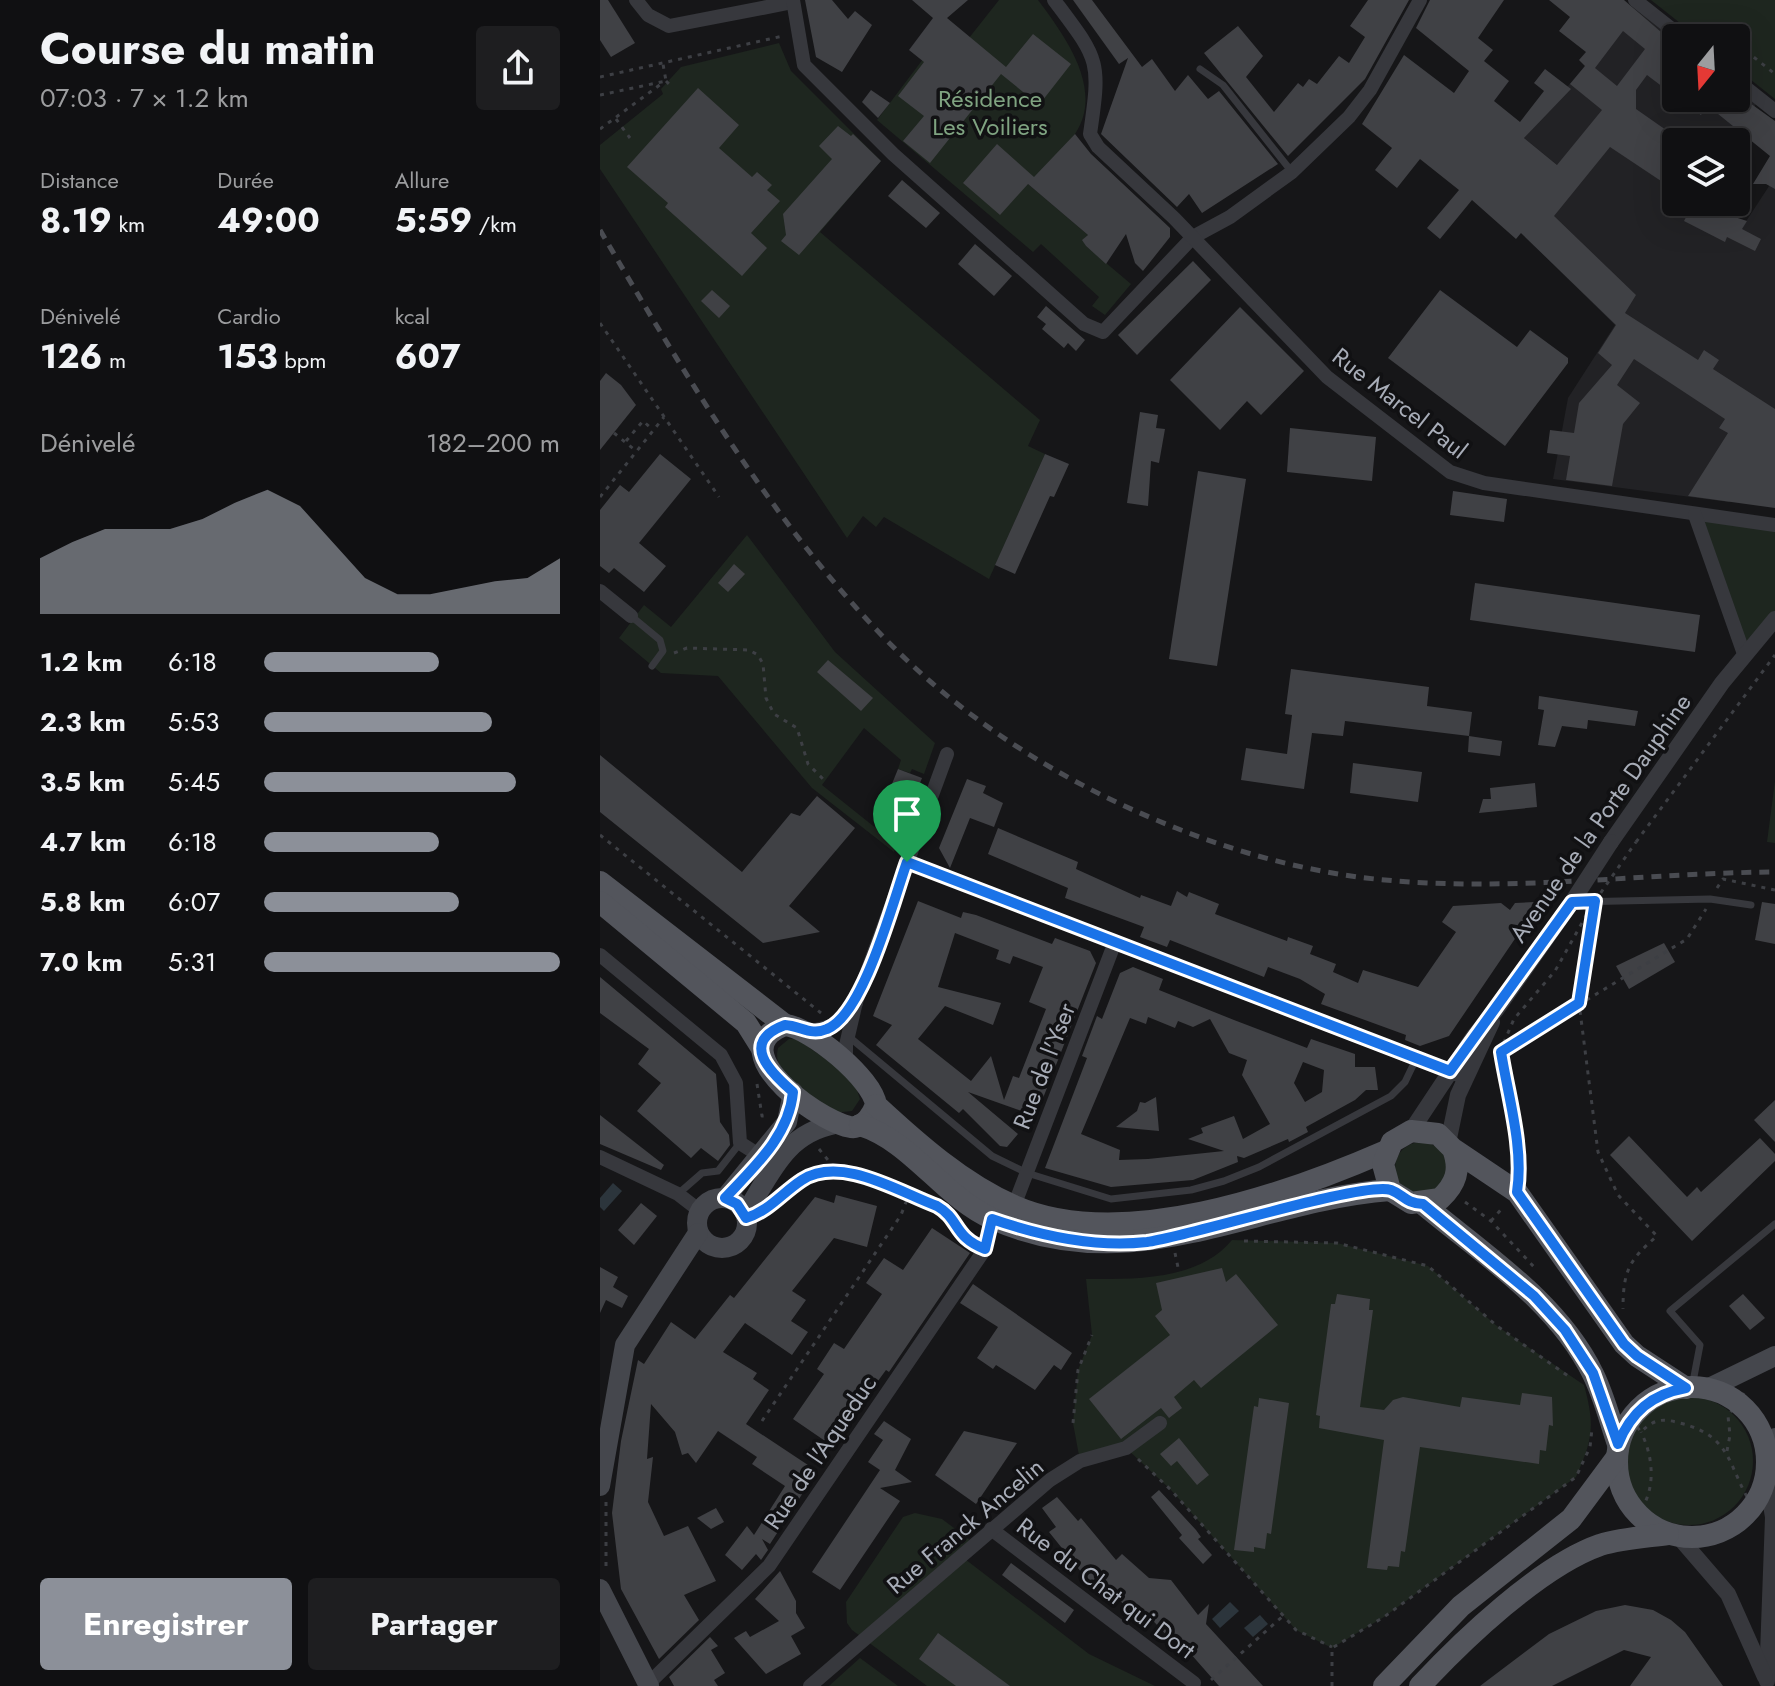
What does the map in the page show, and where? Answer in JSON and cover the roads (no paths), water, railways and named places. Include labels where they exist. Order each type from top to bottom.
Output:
[{"type":"main road","points":[[600,882],[785,1025],[808,1032],[868,1084],[876,1105],[972,1184],[1014,1206],[1072,1222],[1145,1222],[1308,1183],[1386,1151],[1401,1135],[1411,1131],[1438,1134],[1517,1192],[1624,1344],[1637,1356],[1695,1388],[1737,1403],[1758,1426],[1769,1457],[1761,1492],[1741,1519],[1712,1535],[1633,1538],[1599,1546],[1558,1568],[1478,1627],[1420,1686]]},
{"type":"main road","points":[[600,902],[746,1023],[761,1047],[765,1067],[835,1124]]},
{"type":"main road","points":[[761,1047],[766,1036],[785,1025]]},
{"type":"main road","points":[[603,1491],[625,1345],[698,1233],[700,1211],[711,1201],[725,1198],[762,1157],[787,1122],[793,1092]]},
{"type":"main road","points":[[860,1125],[876,1105]]},
{"type":"main road","points":[[698,1233],[715,1248],[731,1247],[743,1237],[746,1216],[791,1143],[804,1133],[835,1124],[860,1125],[882,1134],[958,1198],[992,1219],[1068,1240],[1133,1243],[1238,1223],[1345,1194],[1390,1190],[1411,1203],[1423,1204],[1440,1199],[1450,1189],[1457,1170],[1451,1146]]},
{"type":"main road","points":[[1386,1151],[1383,1164],[1390,1190]]},
{"type":"main road","points":[[725,1198],[737,1204],[746,1216]]},
{"type":"main road","points":[[1423,1204],[1549,1312],[1626,1419]]},
{"type":"main road","points":[[1673,1535],[1637,1514],[1621,1488],[1618,1450],[1626,1419],[1655,1397],[1728,1379],[1775,1356]]},
{"type":"main road","points":[[1384,1686],[1461,1606],[1571,1519],[1618,1450]]},
{"type":"main road","points":[[605,1586],[649,1685]]},
{"type":"street","points":[[636,0],[648,15],[669,26],[793,1],[804,65],[893,154],[1096,332],[1108,331],[1193,237],[1292,172],[1360,104],[1420,0]]},
{"type":"street","name":"Rue Marcel Paul","points":[[1054,0],[1082,38],[1095,65],[1097,98],[1090,134],[1092,139],[1193,237],[1327,377],[1450,472],[1484,483],[1775,525]]},
{"type":"street","points":[[1635,0],[1665,24]]},
{"type":"street","points":[[1750,91],[1775,111]]},
{"type":"street","points":[[1695,515],[1744,654]]},
{"type":"street","points":[[600,591],[631,616]]},
{"type":"street","name":"Avenue de la Porte Dauphine","points":[[1411,1131],[1744,654],[1775,619]]},
{"type":"street","points":[[846,1064],[848,1036],[856,1002],[947,754]]},
{"type":"street","points":[[907,862],[1466,1078]]},
{"type":"street","name":"Rue de l'Yser","points":[[1014,1206],[1115,942]]},
{"type":"street","points":[[600,955],[721,1055],[736,1083],[740,1143],[762,1157]]},
{"type":"street","points":[[808,1032],[835,1025],[856,1002]]},
{"type":"street","name":"Avenue de la Porte Dauphine","points":[[1451,1146],[1453,1108],[1497,1009]]},
{"type":"street","points":[[600,1157],[678,1194],[700,1211]]},
{"type":"street","name":"Rue de l'Aqueduc","points":[[649,1685],[769,1566],[985,1249],[992,1219]]},
{"type":"street","name":"Rue Franck Ancelin","points":[[810,1686],[991,1529],[1080,1461],[1126,1448],[1160,1423]]},
{"type":"street","points":[[1769,1457],[1773,1517],[1770,1680]]},
{"type":"street","name":"Rue du Chat qui Dort","points":[[991,1529],[1194,1683]]},
{"type":"street","points":[[1673,1535],[1728,1594],[1770,1680]]},
{"type":"street","points":[[1750,1644],[1773,1632]]},
{"type":"lane","points":[[1200,69],[1223,85],[1292,172]]},
{"type":"lane","points":[[631,616],[660,640],[660,657],[652,666]]},
{"type":"lane","points":[[1572,902],[1710,899],[1751,905]]},
{"type":"lane","points":[[848,1036],[992,1156],[1027,1173],[1111,1199],[1191,1190],[1259,1167],[1391,1096],[1405,1082],[1417,1058]]},
{"type":"lane","points":[[678,1194],[702,1173],[718,1171],[740,1143]]},
{"type":"lane","points":[[1695,1388],[1700,1345],[1670,1311],[1775,1224]]},
{"type":"railway","points":[[600,230],[709,410],[749,470],[836,585],[883,636],[960,706],[1017,747],[1079,783],[1143,814],[1222,845],[1342,875],[1468,884],[1775,872]]},
{"type":"park label","name":"Résidence Les Voiliers","points":[[990,112]]}]
